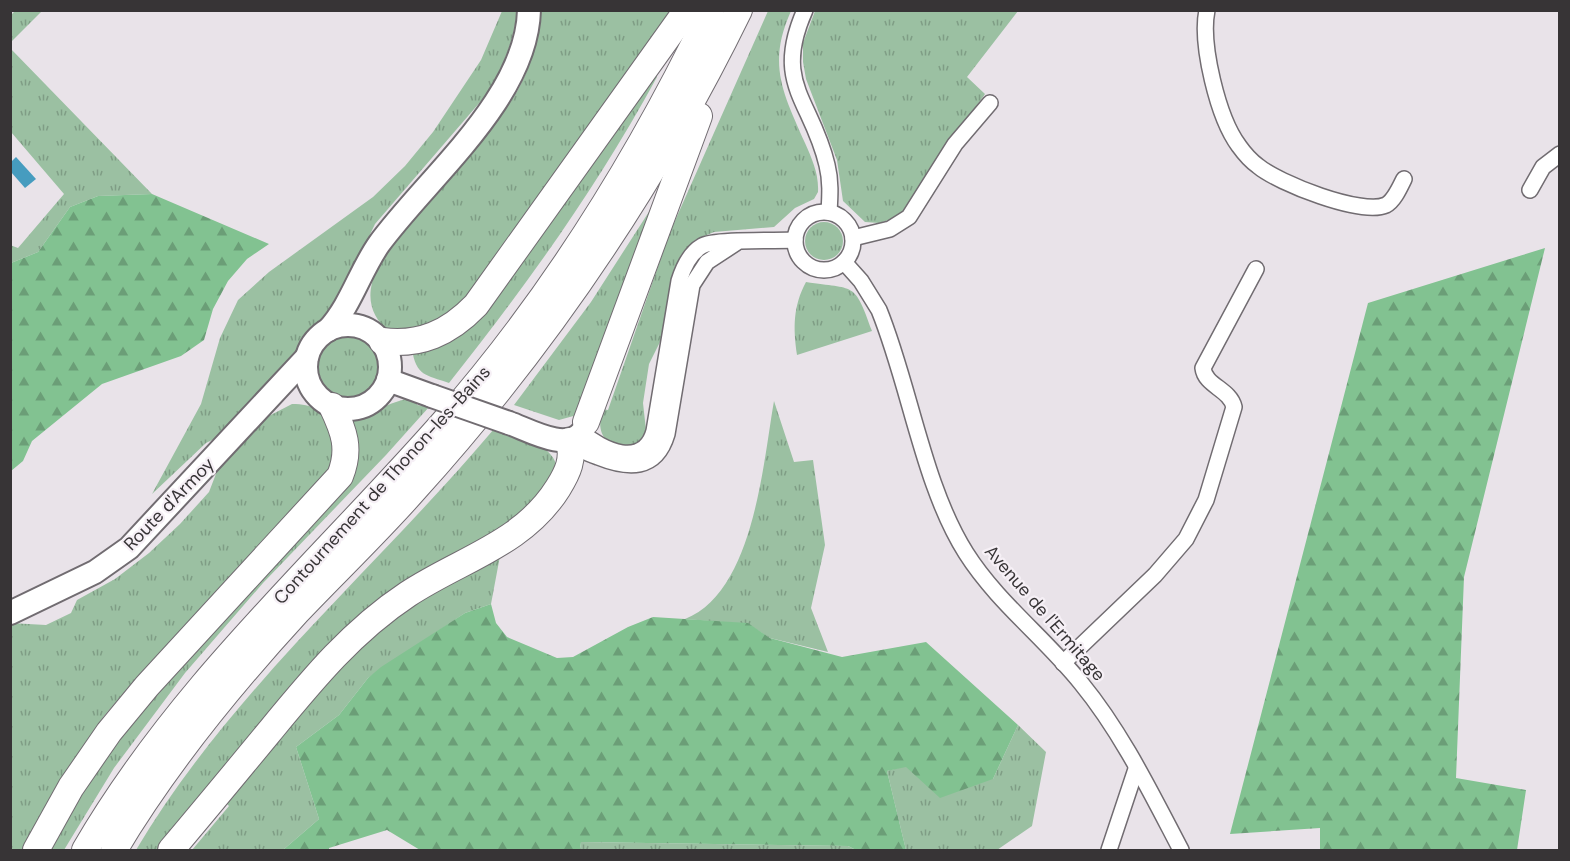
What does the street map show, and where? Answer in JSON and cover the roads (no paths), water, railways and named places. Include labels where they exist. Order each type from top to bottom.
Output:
[{"type":"highway","points":[[376,336],[405,343],[422,340],[452,326],[476,305],[687,10]]},
{"type":"highway","name":"Contournement de Thonon-les-Bains","points":[[86,850],[137,771],[202,684],[281,595],[445,421],[528,317],[595,220],[629,164],[667,98],[711,10]]},
{"type":"highway","points":[[171,850],[315,675],[351,638],[412,591],[506,541],[537,516],[567,473],[579,432],[739,10]]},
{"type":"highway","name":"Contournement de Thonon-les-Bains","points":[[114,850],[196,729],[247,668],[414,491],[539,341],[608,243],[657,165],[739,10]]},
{"type":"highway","points":[[36,850],[75,781],[109,732],[147,686],[335,484],[344,466],[347,448],[344,433],[325,401]]},
{"type":"main road","points":[[367,265],[363,302],[376,336],[389,357],[388,380],[378,396],[368,404],[351,409],[325,401],[307,376],[307,357],[314,341],[328,330],[340,315],[367,265],[384,238],[502,92],[522,49],[529,10]]},
{"type":"main road","points":[[328,330],[346,324],[376,336]]},
{"type":"main road","name":"Route d'Armoy","points":[[10,613],[95,572],[129,548],[307,357]]},
{"type":"main road","points":[[388,380],[559,440],[579,432]]},
{"type":"main road","name":"Route d'Armoy","points":[[254,414],[292,398],[325,401]]},
{"type":"street","points":[[805,10],[793,40],[791,70],[798,94],[827,164],[830,182],[828,212]]},
{"type":"street","points":[[1207,10],[1209,59],[1223,113],[1238,145],[1258,166],[1276,177],[1317,194],[1360,206],[1377,208],[1389,204],[1404,179]]},
{"type":"street","points":[[853,238],[890,229],[909,217],[955,144],[990,103]]},
{"type":"street","points":[[1530,190],[1543,167],[1560,154]]},
{"type":"street","points":[[820,212],[828,212],[845,220],[853,238],[850,255],[844,262],[830,269],[814,268],[801,258],[795,240],[796,232],[806,218],[820,212]]},
{"type":"street","points":[[579,432],[581,450],[622,466],[639,465],[660,450],[667,434],[692,285],[706,262],[736,243],[795,240]]},
{"type":"street","name":"Avenue de l'Ermitage","points":[[844,262],[868,290],[882,318],[942,503],[956,534],[984,577],[1063,663],[1100,708],[1181,850]]},
{"type":"street","points":[[1063,663],[1167,561],[1186,539],[1200,513],[1214,476],[1234,407],[1231,398],[1205,376],[1203,368],[1256,269]]},
{"type":"street","points":[[1109,850],[1136,769]]},
{"type":"water","points":[[16,157],[36,179],[25,188],[11,172],[11,162]]}]
